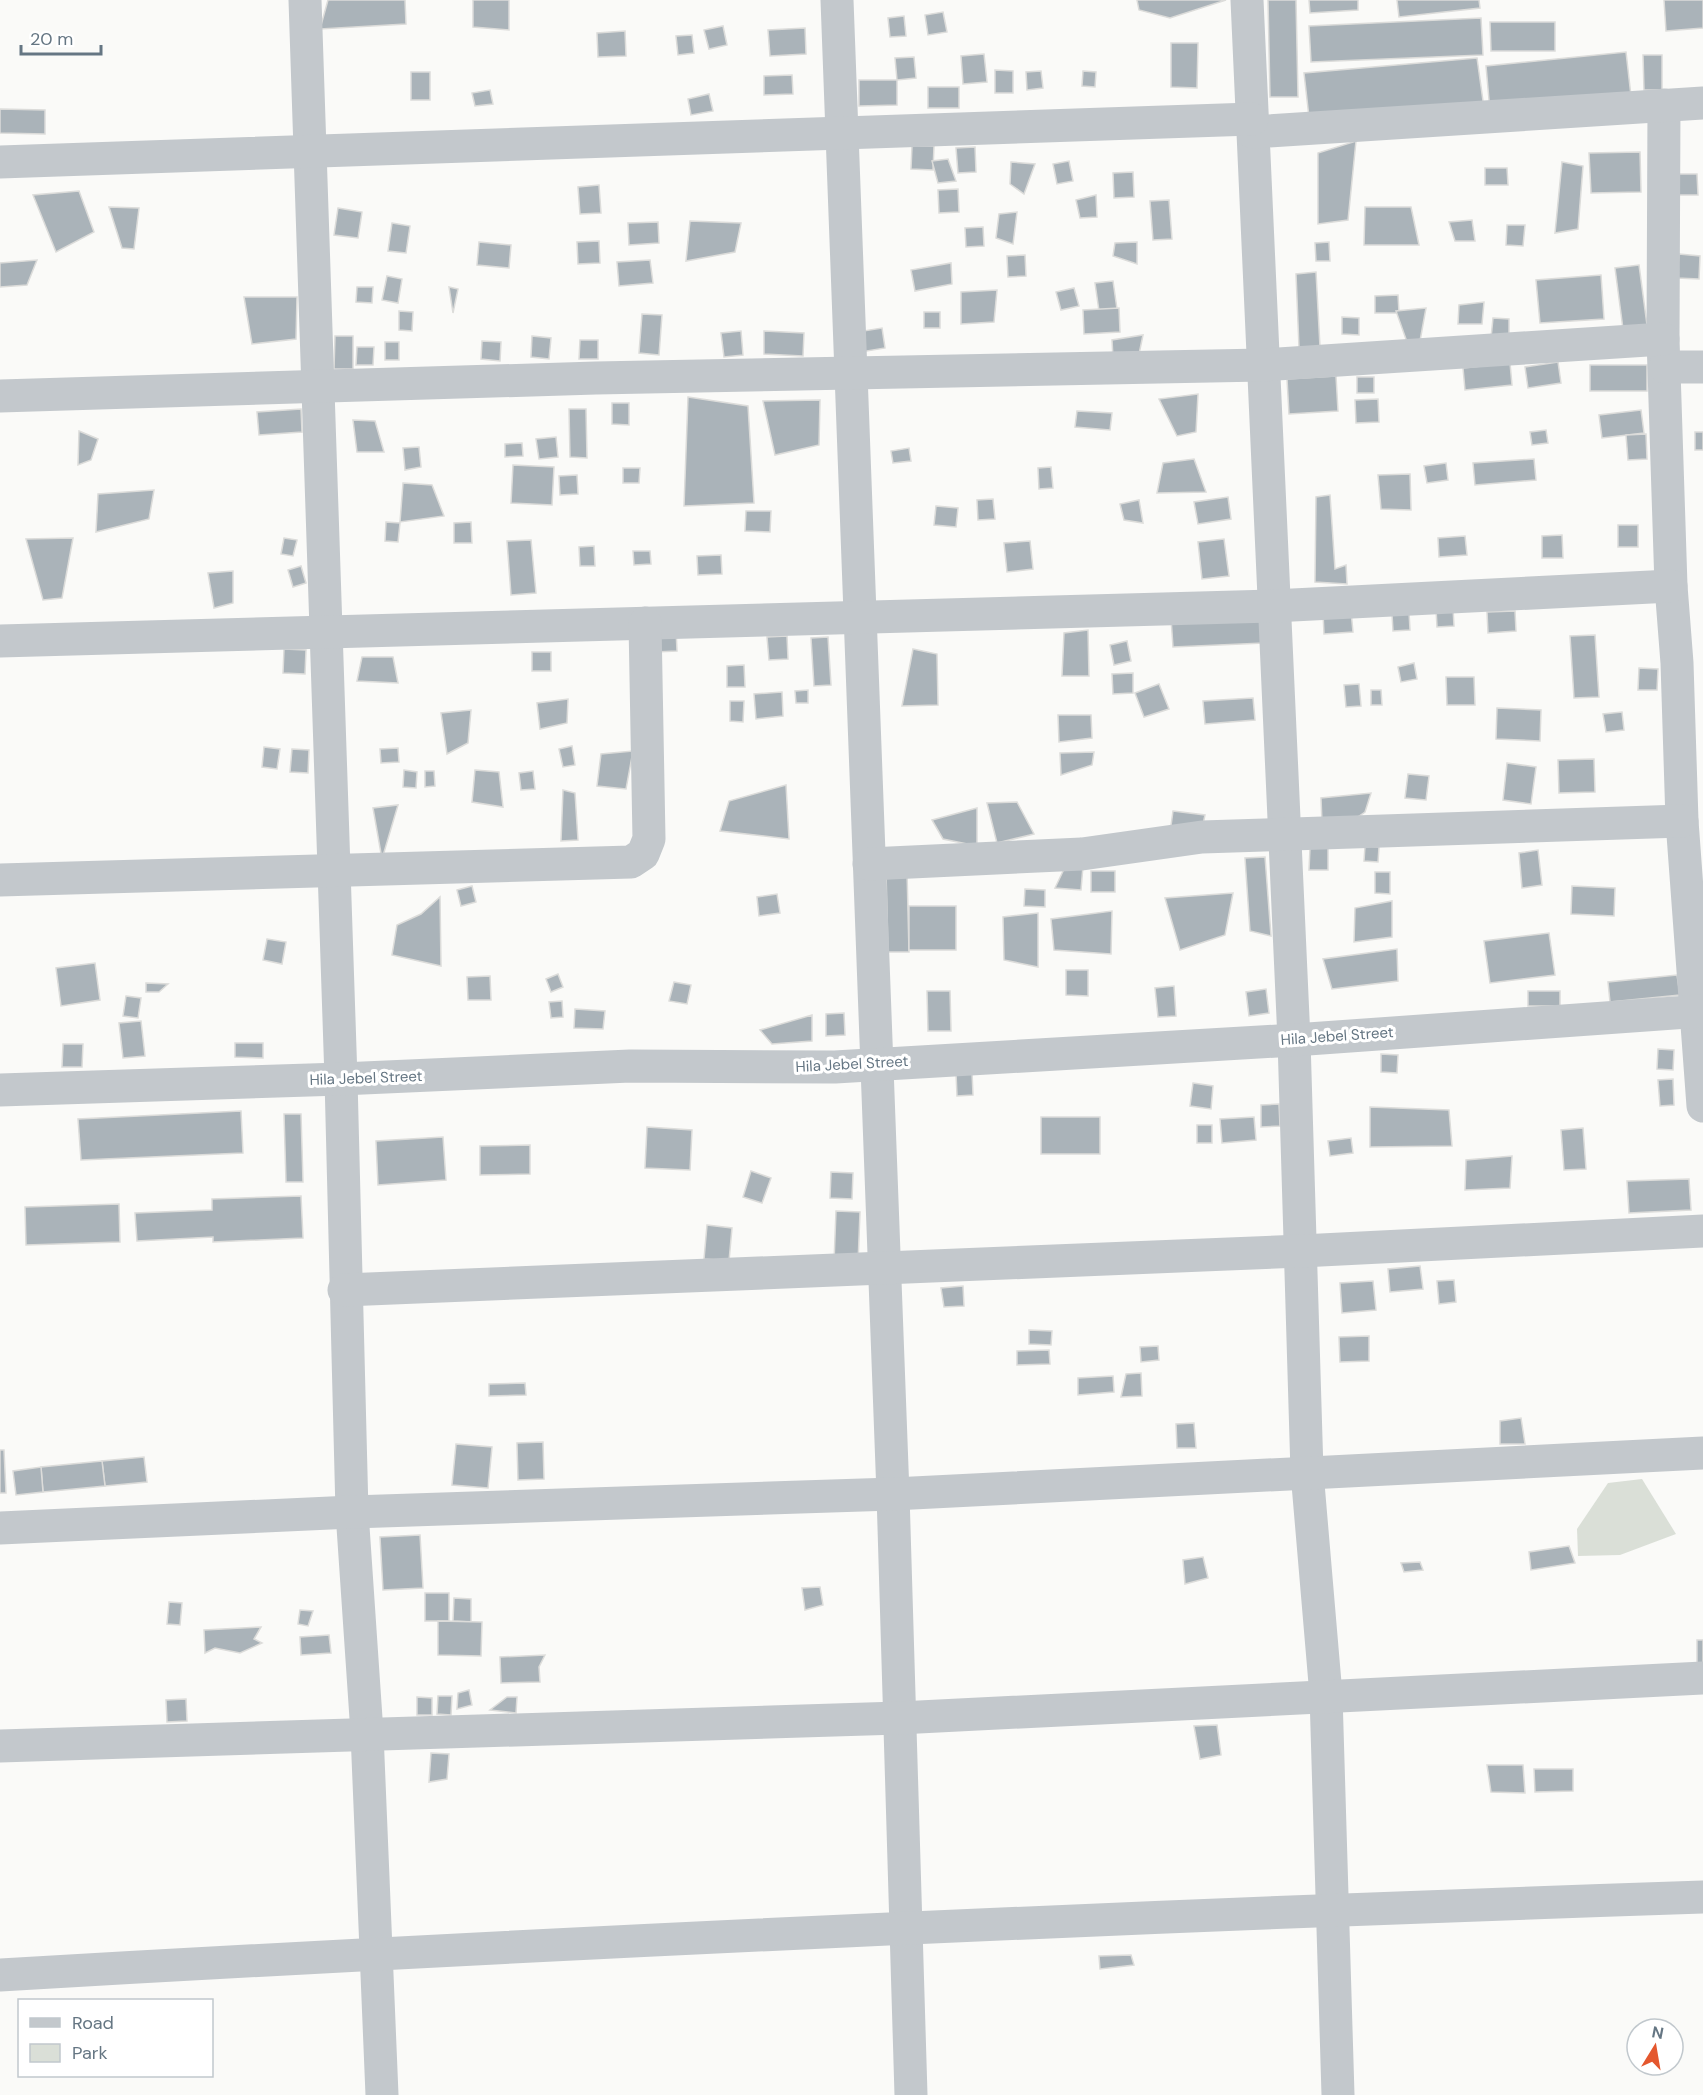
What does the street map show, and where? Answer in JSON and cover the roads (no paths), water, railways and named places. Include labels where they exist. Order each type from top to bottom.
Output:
[{"type":"street","points":[[305,0],[324,632],[341,1079],[344,1290],[352,1512],[367,1733],[378,1953],[382,2095]]},
{"type":"street","points":[[837,0],[877,1063],[898,1718],[908,1929],[911,2095]]},
{"type":"street","points":[[1247,0],[1294,1040],[1307,1472],[1326,1695],[1338,2095]]},
{"type":"street","points":[[0,162],[310,153],[842,131],[1253,126],[1703,103]]},
{"type":"street","points":[[1664,105],[1664,353],[1671,586],[1690,664],[1682,820],[1700,1011],[1703,1106]]},
{"type":"street","points":[[0,396],[596,378],[850,375],[1664,353],[1703,367]]},
{"type":"street","points":[[0,641],[1273,606],[1671,586]]},
{"type":"street","points":[[0,880],[631,862],[643,854],[649,839],[645,623]]},
{"type":"street","points":[[869,864],[1082,854],[1202,837],[1682,820]]},
{"type":"street","name":"Hila Jebel Street","points":[[0,1089],[341,1079],[630,1066],[835,1066],[1294,1040],[1700,1011]]},
{"type":"street","points":[[344,1290],[1301,1251],[1703,1231]]},
{"type":"street","points":[[0,1528],[352,1512],[892,1494],[1703,1453]]},
{"type":"street","points":[[0,1746],[898,1718],[1703,1678]]},
{"type":"street","points":[[0,1975],[378,1953],[1334,1909],[1703,1897]]}]
